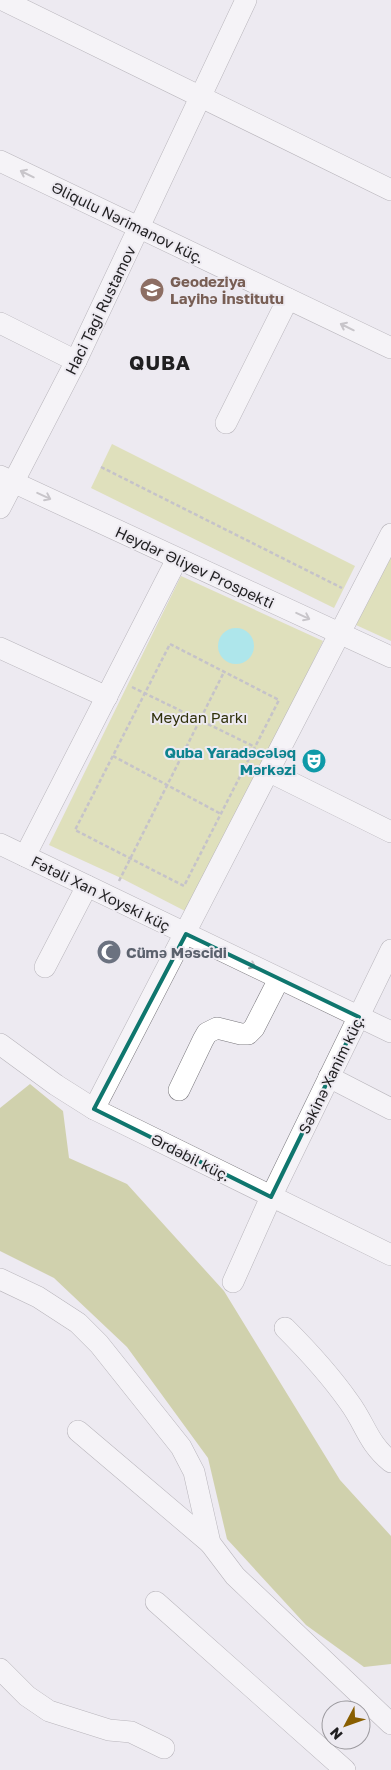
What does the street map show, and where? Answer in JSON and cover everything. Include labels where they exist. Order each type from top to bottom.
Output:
[{"type":"street","points":[[3,0],[201,95],[391,190]]},
{"type":"street","name":"Haci Tagi Rustamov","points":[[0,508],[7,479],[76,360],[246,0]]},
{"type":"street","name":"Əliqulu Nərimanov küç.","points":[[0,161],[391,348]]},
{"type":"street","points":[[226,423],[288,299]]},
{"type":"street","points":[[0,323],[76,360]]},
{"type":"street","name":"Heydər Əliyev Prospekti","points":[[7,479],[391,657]]},
{"type":"street","points":[[94,1109],[391,534]]},
{"type":"street","points":[[25,856],[177,559]]},
{"type":"street","points":[[0,648],[112,687]]},
{"type":"street","points":[[273,765],[391,832]]},
{"type":"street","name":"Fətəli Xan Xoyski küç","points":[[0,844],[391,1032]]},
{"type":"street","points":[[45,967],[87,886]]},
{"type":"street","name":"Səkinə Xanim küç.","points":[[233,1282],[271,1197],[391,950]]},
{"type":"street","points":[[179,1090],[207,1034],[217,1028],[248,1034],[254,1028],[278,978]]},
{"type":"street","name":"Ərdəbil küç.","points":[[0,1044],[56,1086],[94,1109],[391,1255]]},
{"type":"street","points":[[329,1077],[391,1110]]},
{"type":"street","points":[[0,1279],[38,1297],[78,1323],[99,1344],[181,1447],[194,1472],[210,1543]]},
{"type":"street","points":[[285,1328],[325,1371],[350,1404],[373,1446],[391,1462]]},
{"type":"street","points":[[78,1430],[210,1543],[235,1576],[391,1724]]},
{"type":"street","points":[[156,1602],[345,1770]]},
{"type":"street","points":[[0,1668],[27,1696],[49,1711],[109,1730],[131,1732],[164,1748]]},
{"type":"path","points":[[101,467],[343,589]]},
{"type":"path","points":[[170,644],[279,700],[184,886],[75,830],[145,693],[170,644]]},
{"type":"path","points":[[111,898],[224,672]]},
{"type":"path","points":[[112,687],[145,693],[255,747],[273,765]]},
{"type":"path","points":[[113,756],[221,814]]},
{"type":"highlighted area","points":[[186,934],[359,1017],[271,1197],[94,1109]]},
{"type":"green space","points":[[112,444],[355,566],[334,608],[91,488]]},
{"type":"green space","points":[[391,557],[391,641],[356,625]]},
{"type":"green space","name":"Meydan Parkı","points":[[181,576],[323,641],[268,755],[185,911],[121,878],[49,845]]},
{"type":"green space","points":[[30,1084],[63,1111],[69,1158],[127,1184],[224,1291],[340,1480],[391,1536],[391,1664],[364,1667],[306,1625],[227,1539],[208,1458],[127,1347],[54,1278],[0,1251],[0,1108]]},
{"type":"water","points":[[236,628],[248,634],[254,646],[248,658],[236,664],[224,658],[218,646],[224,634]]},
{"type":"place","name":"Geodeziya Layihə İnstitutu","points":[[152,290]]},
{"type":"place","name":"Quba Yaradəcələq Mərkəzi","points":[[314,761]]},
{"type":"place","name":"Cümə Məscidi","points":[[109,952]]},
{"type":"district","name":"QUBA","points":[[160,362]]}]
